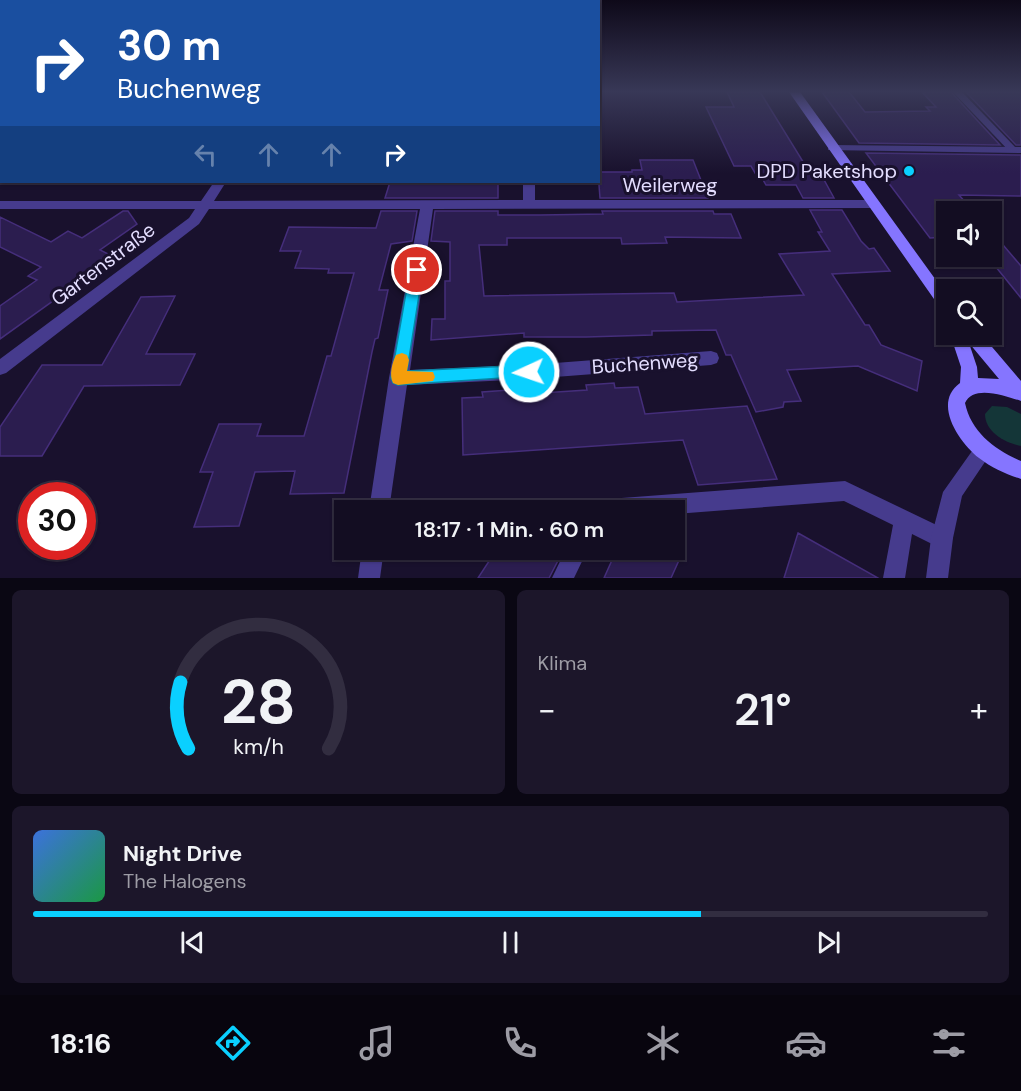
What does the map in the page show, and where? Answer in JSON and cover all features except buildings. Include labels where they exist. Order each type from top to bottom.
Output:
[{"type":"main road","points":[[812,119],[936,291]]},
{"type":"main road","points":[[962,345],[969,367],[969,387]]},
{"type":"main road","points":[[980,345],[1021,393]]},
{"type":"main road","points":[[1021,393],[992,384],[969,387],[960,394],[956,405],[959,420],[969,435],[984,450],[1004,464],[1021,470]]},
{"type":"street","points":[[832,148],[1017,150]]},
{"type":"street","name":"Gartenstraße","points":[[0,369],[194,221],[218,183]]},
{"type":"street","points":[[529,183],[529,206]]},
{"type":"street","name":"Weilerweg","points":[[0,205],[872,204]]},
{"type":"street","points":[[380,500],[398,378],[428,206]]},
{"type":"street","name":"Buchenweg","points":[[398,378],[529,372],[711,358]]},
{"type":"street","points":[[937,578],[942,538],[953,492],[984,450]]},
{"type":"street","points":[[685,503],[845,490],[942,538]]},
{"type":"street","points":[[894,578],[904,520]]},
{"type":"street","points":[[369,578],[371,560]]},
{"type":"street","points":[[563,578],[572,560]]},
{"type":"lane","points":[[984,119],[1017,150]]},
{"type":"green space","points":[[992,406],[1007,407],[1021,414],[1021,446],[997,436],[988,426],[985,414]]},
{"type":"slow traffic","points":[[402,360],[398,378],[428,377]]},
{"type":"place","name":"DPD Paketshop","points":[[909,171]]},
{"type":"route","points":[[417,270],[398,378],[529,372]]}]
